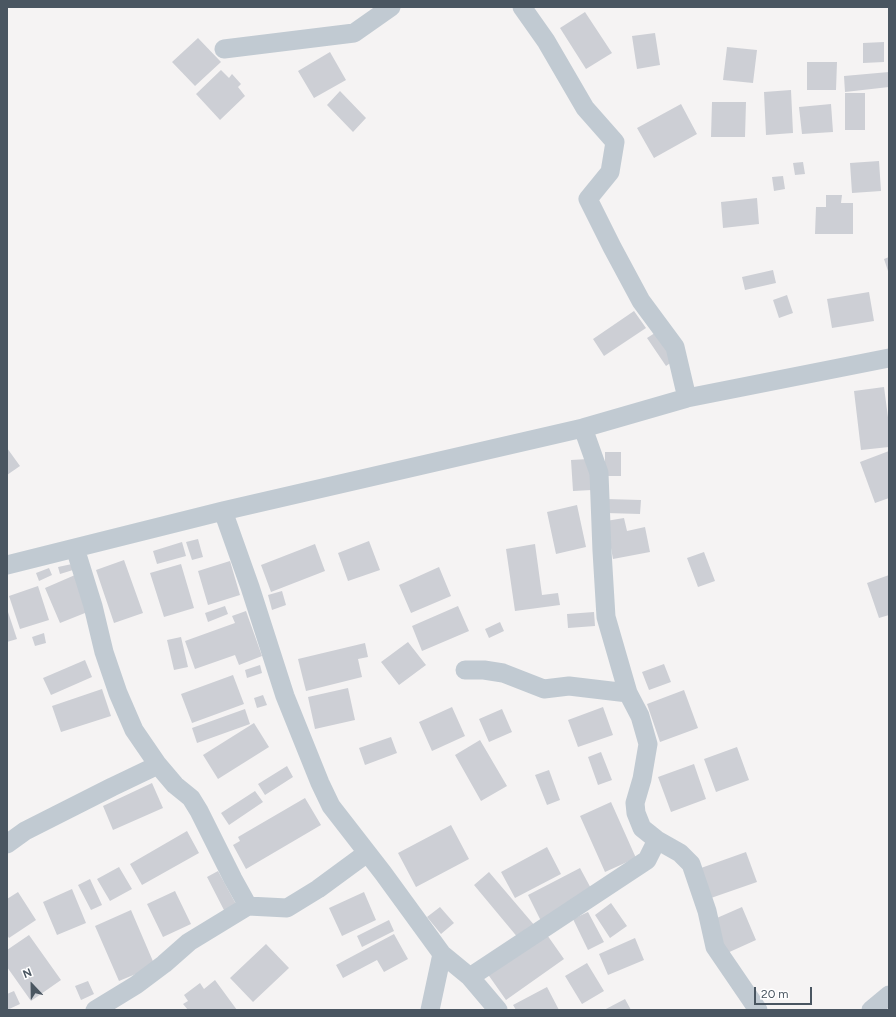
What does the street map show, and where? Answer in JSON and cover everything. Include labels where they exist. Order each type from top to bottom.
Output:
[{"type":"street","points":[[224,50],[354,32],[391,7]]},
{"type":"street","points":[[522,7],[546,41],[585,108],[615,142],[610,172],[588,199],[641,300],[675,347],[687,398]]},
{"type":"street","points":[[7,565],[223,511],[583,428],[687,398],[889,358]]},
{"type":"street","points":[[583,428],[600,473],[602,558],[606,617],[628,693],[640,716],[648,744],[642,779],[635,803],[636,813],[642,828],[657,840],[680,854],[691,864],[707,911],[715,947],[758,1010]]},
{"type":"street","points":[[223,511],[250,586],[285,696],[320,783],[331,806],[383,872],[442,954],[470,977],[498,1010]]},
{"type":"street","points":[[75,548],[93,606],[104,652],[118,693],[134,730],[158,765],[175,785],[191,798],[248,906]]},
{"type":"street","points":[[465,670],[484,670],[503,673],[544,689],[569,686],[628,693]]},
{"type":"street","points":[[7,844],[25,831],[112,786],[158,765]]},
{"type":"street","points":[[470,977],[647,860],[657,840]]},
{"type":"street","points":[[95,1010],[136,985],[164,964],[189,942],[248,906],[288,908],[318,889],[367,853]]},
{"type":"street","points":[[430,1010],[442,954]]},
{"type":"street","points":[[871,1010],[889,994]]},
{"type":"building","points":[[585,12],[612,53],[586,69],[560,28]]},
{"type":"building","points":[[655,33],[660,65],[637,69],[632,36]]},
{"type":"building","points":[[198,38],[221,62],[195,86],[172,62]]},
{"type":"building","points":[[884,42],[884,62],[863,63],[863,43]]},
{"type":"building","points":[[727,47],[757,50],[753,83],[723,80]]},
{"type":"building","points":[[330,52],[346,80],[314,98],[298,71]]},
{"type":"building","points":[[807,62],[837,62],[836,90],[807,90]]},
{"type":"building","points":[[221,70],[229,78],[232,74],[241,84],[238,87],[245,96],[220,120],[196,94]]},
{"type":"building","points":[[889,72],[889,87],[845,92],[844,76]]},
{"type":"building","points":[[791,90],[793,133],[766,135],[764,92]]},
{"type":"building","points":[[340,91],[366,118],[353,132],[327,105]]},
{"type":"building","points":[[845,93],[865,93],[865,130],[845,130]]},
{"type":"building","points":[[712,102],[746,102],[745,137],[711,137]]},
{"type":"building","points":[[681,104],[697,134],[654,158],[637,128]]},
{"type":"building","points":[[831,104],[833,132],[802,134],[799,107]]},
{"type":"building","points":[[879,161],[881,191],[852,193],[850,163]]},
{"type":"building","points":[[803,162],[805,174],[795,175],[793,163]]},
{"type":"building","points":[[783,176],[785,189],[774,191],[772,177]]},
{"type":"building","points":[[826,195],[842,195],[841,203],[853,203],[853,234],[815,234],[816,207],[826,207]]},
{"type":"building","points":[[757,198],[759,224],[723,228],[721,202]]},
{"type":"building","points":[[889,257],[889,274],[884,259]]},
{"type":"building","points":[[773,270],[776,283],[745,290],[742,277]]},
{"type":"building","points":[[869,292],[874,321],[832,328],[827,299]]},
{"type":"building","points":[[787,295],[793,313],[779,318],[773,300]]},
{"type":"building","points":[[634,311],[646,328],[604,356],[593,339]]},
{"type":"building","points":[[658,331],[676,359],[666,366],[647,338]]},
{"type":"building","points":[[884,387],[889,425],[889,447],[861,450],[854,391]]},
{"type":"building","points":[[7,448],[20,466],[7,475]]},
{"type":"building","points":[[889,451],[889,498],[875,503],[860,462]]},
{"type":"building","points":[[605,452],[621,452],[621,476],[605,476]]},
{"type":"building","points":[[588,459],[592,490],[573,491],[571,460]]},
{"type":"building","points":[[606,499],[641,500],[640,514],[606,513]]},
{"type":"building","points":[[577,505],[586,547],[556,554],[547,512]]},
{"type":"building","points":[[624,518],[627,531],[645,527],[650,552],[613,559],[606,521]]},
{"type":"building","points":[[198,539],[203,557],[192,560],[186,542]]},
{"type":"building","points":[[369,541],[380,570],[348,581],[338,553]]},
{"type":"building","points":[[182,542],[186,556],[157,564],[153,551]]},
{"type":"building","points":[[315,544],[325,571],[271,592],[261,565]]},
{"type":"building","points":[[535,544],[542,595],[558,593],[560,605],[515,611],[506,549]]},
{"type":"building","points":[[704,552],[715,581],[698,587],[687,558]]},
{"type":"building","points":[[124,560],[143,613],[114,623],[96,570]]},
{"type":"building","points":[[230,561],[240,595],[208,605],[198,571]]},
{"type":"building","points":[[72,564],[73,570],[60,574],[58,567]]},
{"type":"building","points":[[181,564],[194,608],[164,617],[150,573]]},
{"type":"building","points":[[439,567],[451,596],[411,613],[399,585]]},
{"type":"building","points":[[49,568],[52,575],[39,581],[36,573]]},
{"type":"building","points":[[75,575],[90,611],[60,623],[45,588]]},
{"type":"building","points":[[889,575],[889,615],[879,618],[867,583]]},
{"type":"building","points":[[38,586],[49,620],[20,629],[9,596]]},
{"type":"building","points":[[282,591],[286,605],[272,610],[268,595]]},
{"type":"building","points":[[225,606],[228,614],[208,622],[205,613]]},
{"type":"building","points":[[458,606],[469,631],[422,651],[412,626]]},
{"type":"building","points":[[7,609],[17,639],[7,642]]},
{"type":"building","points":[[246,611],[262,656],[239,665],[235,655],[195,669],[185,641],[235,623],[232,616]]},
{"type":"building","points":[[594,612],[595,626],[568,628],[567,614]]},
{"type":"building","points":[[500,622],[504,631],[489,638],[485,629]]},
{"type":"building","points":[[44,633],[46,643],[35,646],[32,637]]},
{"type":"building","points":[[181,637],[188,667],[174,670],[167,640]]},
{"type":"building","points":[[408,642],[426,665],[399,685],[381,662]]},
{"type":"building","points":[[365,643],[368,657],[358,659],[362,677],[306,691],[298,659]]},
{"type":"building","points":[[85,660],[92,677],[51,695],[43,678]]},
{"type":"building","points":[[664,664],[671,682],[649,690],[642,672]]},
{"type":"building","points":[[260,665],[262,673],[247,678],[245,670]]},
{"type":"building","points":[[233,675],[244,704],[192,723],[181,694]]},
{"type":"building","points":[[348,688],[355,720],[315,729],[308,697]]},
{"type":"building","points":[[102,689],[111,716],[61,732],[52,706]]},
{"type":"building","points":[[684,690],[698,728],[660,742],[647,704]]},
{"type":"building","points":[[263,695],[267,705],[257,708],[254,698]]},
{"type":"building","points":[[452,707],[465,736],[432,751],[419,722]]},
{"type":"building","points":[[603,707],[613,735],[578,747],[568,720]]},
{"type":"building","points":[[245,709],[250,724],[197,743],[192,728]]},
{"type":"building","points":[[502,709],[512,732],[489,742],[479,719]]},
{"type":"building","points":[[254,723],[269,747],[218,779],[203,755]]},
{"type":"building","points":[[391,737],[397,753],[365,765],[359,748]]},
{"type":"building","points":[[480,740],[507,786],[481,801],[455,755]]},
{"type":"building","points":[[737,747],[749,780],[716,792],[704,759]]},
{"type":"building","points":[[601,752],[612,780],[598,785],[588,757]]},
{"type":"building","points":[[694,764],[706,799],[671,812],[658,777]]},
{"type":"building","points":[[287,766],[293,777],[265,795],[258,784]]},
{"type":"building","points":[[549,770],[560,800],[547,805],[535,775]]},
{"type":"building","points":[[152,783],[163,808],[113,830],[103,806]]},
{"type":"building","points":[[255,791],[263,802],[229,825],[221,813]]},
{"type":"building","points":[[305,798],[321,825],[246,869],[233,845],[240,841],[238,837]]},
{"type":"building","points":[[611,802],[636,858],[605,872],[580,816]]},
{"type":"building","points":[[451,825],[469,859],[416,887],[398,853]]},
{"type":"building","points":[[187,831],[199,853],[142,885],[130,864]]},
{"type":"building","points":[[547,847],[561,874],[515,898],[501,872]]},
{"type":"building","points":[[746,852],[757,882],[711,898],[701,868]]},
{"type":"building","points":[[119,867],[132,889],[110,901],[97,879]]},
{"type":"building","points":[[580,868],[594,894],[541,921],[528,895]]},
{"type":"building","points":[[218,871],[237,906],[225,912],[207,877]]},
{"type":"building","points":[[489,872],[535,926],[519,939],[474,885]]},
{"type":"building","points":[[90,879],[102,905],[91,910],[78,885]]},
{"type":"building","points":[[72,889],[86,923],[57,935],[43,902]]},
{"type":"building","points":[[175,891],[191,924],[163,937],[147,904]]},
{"type":"building","points":[[18,892],[36,920],[9,938],[7,935],[7,899]]},
{"type":"building","points":[[364,892],[376,920],[342,936],[329,908]]},
{"type":"building","points":[[611,903],[627,926],[610,938],[595,915]]},
{"type":"building","points":[[440,907],[454,923],[441,934],[427,917]]},
{"type":"building","points":[[742,907],[756,940],[725,954],[710,921]]},
{"type":"building","points":[[131,910],[155,966],[119,981],[95,926]]},
{"type":"building","points":[[588,912],[604,942],[588,950],[573,919]]},
{"type":"building","points":[[389,920],[394,931],[362,947],[357,936]]},
{"type":"building","points":[[545,932],[564,959],[506,1000],[487,973]]},
{"type":"building","points":[[394,934],[408,959],[384,972],[377,960],[343,978],[336,965]]},
{"type":"building","points":[[29,935],[61,980],[31,1001],[7,967],[7,950]]},
{"type":"building","points":[[635,938],[644,960],[608,975],[599,954]]},
{"type":"building","points":[[266,944],[289,968],[253,1002],[230,978]]},
{"type":"building","points":[[587,963],[604,991],[582,1004],[565,976]]},
{"type":"building","points":[[215,980],[237,1010],[188,1010],[183,1004],[188,1001],[184,995],[200,983],[204,989]]},
{"type":"building","points":[[88,981],[94,994],[81,1000],[75,986]]},
{"type":"building","points":[[547,987],[559,1010],[516,1010],[513,1005]]},
{"type":"building","points":[[14,991],[20,1004],[7,1010],[7,994]]},
{"type":"building","points":[[625,999],[631,1010],[604,1010]]}]
